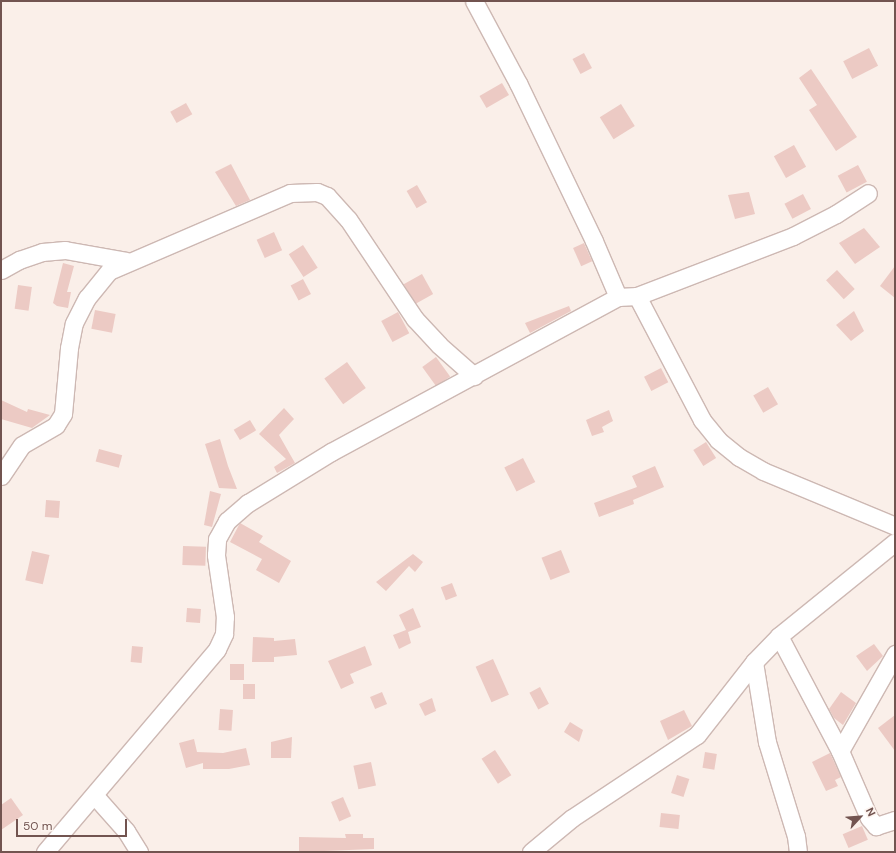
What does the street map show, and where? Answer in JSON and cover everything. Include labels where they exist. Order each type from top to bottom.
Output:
[{"type":"street","points":[[474,1],[522,90],[594,242],[618,297]]},
{"type":"street","points":[[1,476],[22,446],[56,425],[63,414],[69,348],[74,323],[87,298],[109,271],[126,261],[290,194],[317,192],[327,196],[348,219],[415,319],[439,345],[474,376]]},
{"type":"street","points":[[45,852],[95,796],[217,649],[224,634],[225,617],[216,555],[217,539],[227,521],[248,503],[331,452],[618,297],[637,296],[794,236],[836,214],[868,193]]},
{"type":"street","points":[[1,270],[19,260],[42,252],[64,250],[126,261]]},
{"type":"street","points":[[637,296],[702,420],[718,440],[739,457],[763,471],[895,526]]},
{"type":"street","points":[[531,852],[572,818],[697,734],[754,662],[779,636],[895,542]]},
{"type":"street","points":[[779,636],[840,751],[869,818],[876,826],[895,820]]},
{"type":"street","points":[[840,751],[895,654]]},
{"type":"street","points":[[754,662],[767,742],[796,836],[798,852]]},
{"type":"street","points":[[95,796],[126,831],[139,852]]},
{"type":"building","points":[[869,48],[878,66],[852,79],[843,61]]},
{"type":"building","points":[[584,53],[592,68],[581,74],[573,59]]},
{"type":"building","points":[[811,69],[857,137],[836,151],[809,110],[817,105],[799,78]]},
{"type":"building","points":[[502,83],[509,95],[486,108],[479,96]]},
{"type":"building","points":[[186,103],[192,114],[177,123],[170,112]]},
{"type":"building","points":[[621,104],[635,126],[614,139],[600,117]]},
{"type":"building","points":[[794,145],[806,167],[786,178],[774,156]]},
{"type":"building","points":[[231,164],[250,200],[236,206],[215,172]]},
{"type":"building","points":[[858,165],[867,182],[847,193],[838,176]]},
{"type":"building","points":[[417,185],[427,202],[417,208],[407,191]]},
{"type":"building","points":[[749,192],[755,214],[735,219],[728,195]]},
{"type":"building","points":[[803,194],[811,209],[792,219],[784,204]]},
{"type":"building","points":[[864,228],[880,247],[855,264],[839,243]]},
{"type":"building","points":[[274,232],[282,250],[265,258],[257,240]]},
{"type":"building","points":[[584,243],[592,261],[581,266],[573,248]]},
{"type":"building","points":[[303,245],[318,268],[303,277],[289,254]]},
{"type":"building","points":[[63,263],[74,266],[67,292],[71,292],[68,308],[57,306],[53,303]]},
{"type":"building","points":[[895,266],[895,298],[880,286]]},
{"type":"building","points":[[837,270],[855,289],[844,299],[826,280]]},
{"type":"building","points":[[422,274],[433,294],[415,304],[404,284]]},
{"type":"building","points":[[303,279],[311,294],[299,301],[291,286]]},
{"type":"building","points":[[18,285],[32,287],[29,311],[15,309]]},
{"type":"building","points":[[569,306],[571,311],[530,333],[525,323]]},
{"type":"building","points":[[95,310],[116,314],[112,333],[91,329]]},
{"type":"building","points":[[854,311],[864,331],[851,341],[836,325]]},
{"type":"building","points":[[398,312],[409,333],[392,342],[381,321]]},
{"type":"building","points":[[436,357],[450,376],[436,386],[422,367]]},
{"type":"building","points":[[347,362],[366,388],[343,404],[324,378]]},
{"type":"building","points":[[661,368],[668,382],[651,391],[644,377]]},
{"type":"building","points":[[768,387],[778,404],[763,413],[753,395]]},
{"type":"building","points":[[1,400],[27,412],[28,409],[50,415],[32,428],[1,419]]},
{"type":"building","points":[[284,408],[294,419],[279,435],[295,463],[277,473],[274,467],[286,459],[259,434]]},
{"type":"building","points":[[609,410],[613,421],[602,427],[604,432],[592,436],[586,420]]},
{"type":"building","points":[[250,420],[256,430],[240,440],[234,430]]},
{"type":"building","points":[[220,439],[237,489],[219,488],[205,444]]},
{"type":"building","points":[[706,442],[716,458],[703,466],[693,450]]},
{"type":"building","points":[[99,449],[122,455],[119,468],[96,462]]},
{"type":"building","points":[[523,458],[535,482],[517,492],[504,468]]},
{"type":"building","points":[[655,466],[664,487],[633,500],[634,504],[599,517],[594,503],[637,487],[632,476]]},
{"type":"building","points":[[210,491],[221,494],[212,527],[204,525]]},
{"type":"building","points":[[46,500],[60,501],[59,518],[45,517]]},
{"type":"building","points":[[240,523],[263,536],[259,542],[291,561],[279,583],[256,570],[262,559],[230,542]]},
{"type":"building","points":[[183,546],[206,547],[205,566],[182,565]]},
{"type":"building","points":[[561,550],[570,572],[551,580],[542,558]]},
{"type":"building","points":[[32,551],[50,555],[43,584],[25,580]]},
{"type":"building","points":[[413,554],[423,562],[415,572],[409,566],[386,591],[376,582]]},
{"type":"building","points":[[452,583],[457,596],[446,600],[441,587]]},
{"type":"building","points":[[187,608],[201,609],[200,623],[186,622]]},
{"type":"building","points":[[413,608],[421,627],[408,632],[411,643],[399,649],[393,635],[406,630],[399,615]]},
{"type":"building","points":[[253,637],[274,638],[274,641],[295,639],[297,655],[274,657],[274,662],[252,662]]},
{"type":"building","points":[[874,644],[883,656],[867,671],[856,656]]},
{"type":"building","points":[[132,646],[143,647],[142,663],[131,662]]},
{"type":"building","points":[[365,646],[372,665],[350,674],[354,683],[341,689],[328,661]]},
{"type":"building","points":[[493,659],[509,695],[492,702],[476,667]]},
{"type":"building","points":[[230,664],[244,664],[244,680],[230,680]]},
{"type":"building","points":[[243,684],[255,684],[255,699],[243,699]]},
{"type":"building","points":[[540,687],[549,704],[538,709],[529,693]]},
{"type":"building","points":[[382,692],[387,704],[375,709],[370,697]]},
{"type":"building","points":[[841,692],[856,703],[843,725],[834,718],[829,709]]},
{"type":"building","points":[[432,698],[436,711],[425,716],[419,704]]},
{"type":"building","points":[[220,709],[233,710],[232,731],[219,730]]},
{"type":"building","points":[[684,710],[692,726],[668,740],[660,721]]},
{"type":"building","points":[[895,715],[895,751],[878,728]]},
{"type":"building","points":[[570,722],[583,730],[579,742],[564,732]]},
{"type":"building","points":[[292,737],[291,758],[271,758],[271,742]]},
{"type":"building","points":[[194,739],[197,752],[223,753],[246,748],[250,765],[229,769],[203,769],[203,763],[186,768],[179,743]]},
{"type":"building","points":[[495,750],[511,775],[498,784],[482,759]]},
{"type":"building","points":[[705,752],[717,754],[714,770],[702,768]]},
{"type":"building","points":[[830,753],[841,777],[835,780],[838,786],[826,791],[812,762]]},
{"type":"building","points":[[371,762],[376,785],[358,789],[353,766]]},
{"type":"building","points":[[677,775],[689,779],[683,797],[671,793]]},
{"type":"building","points":[[343,797],[351,816],[339,821],[331,802]]},
{"type":"building","points":[[11,798],[23,815],[1,830],[1,805]]},
{"type":"building","points":[[661,813],[680,815],[678,829],[660,827]]},
{"type":"building","points":[[862,826],[868,840],[849,848],[843,834]]},
{"type":"building","points":[[345,834],[363,834],[363,838],[374,838],[374,849],[299,852],[299,837],[346,838]]}]
